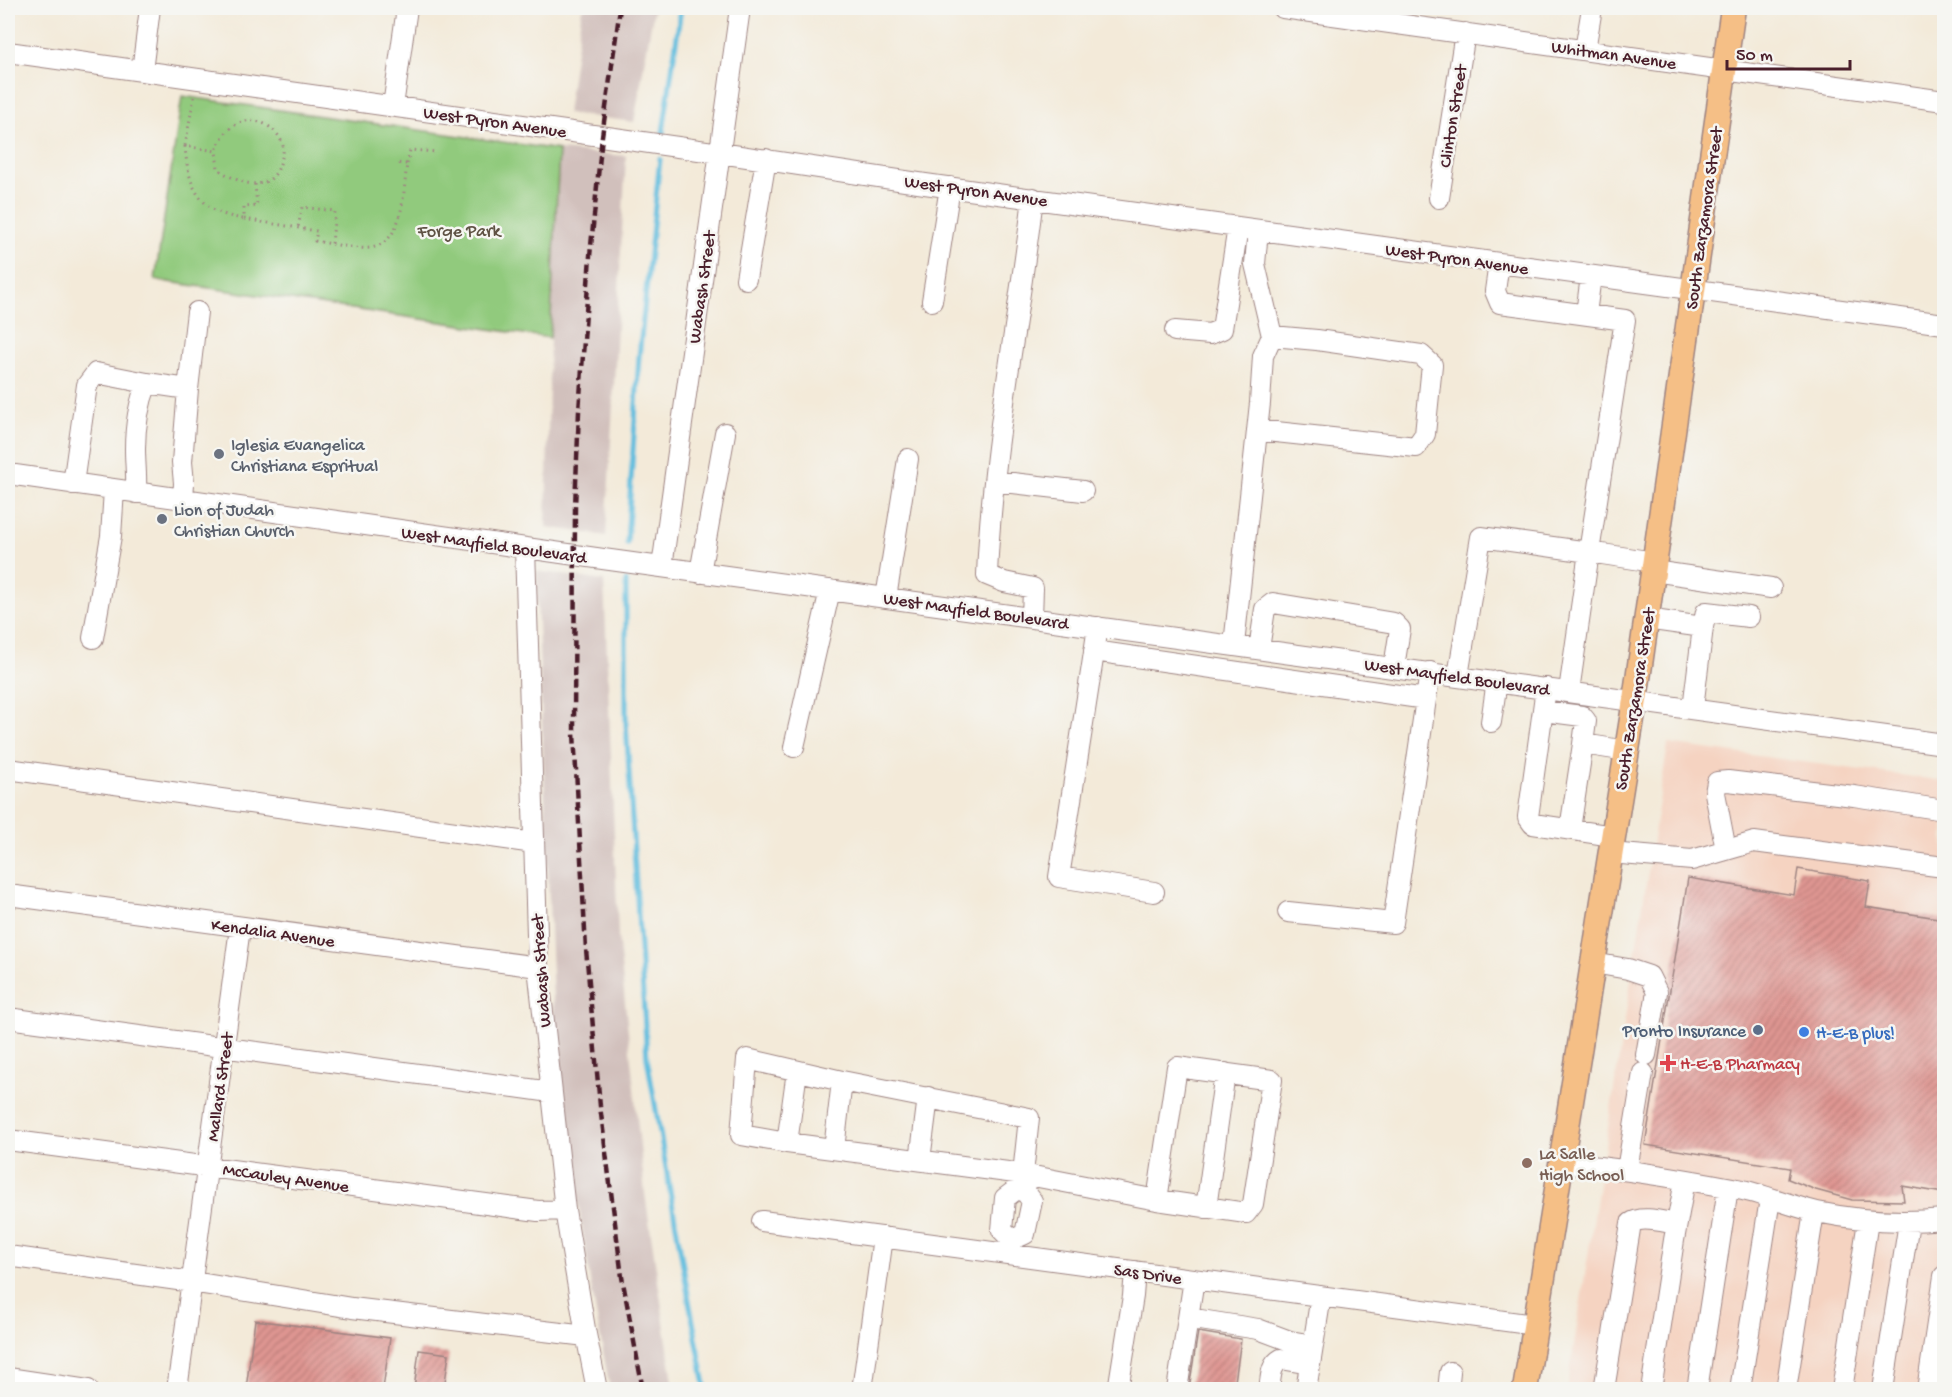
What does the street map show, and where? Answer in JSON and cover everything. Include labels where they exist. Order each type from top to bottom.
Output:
[{"type":"main road","name":"South Zarzamora Street","points":[[1525,1389],[1635,700],[1733,8]]},
{"type":"street","points":[[142,71],[150,8]]},
{"type":"street","points":[[393,106],[407,8]]},
{"type":"street","name":"Wabash Street","points":[[662,567],[740,8]]},
{"type":"street","name":"Whitman Avenue","points":[[1283,8],[1944,101]]},
{"type":"street","points":[[1586,50],[1591,8]]},
{"type":"street","name":"Clinton Street","points":[[1439,198],[1465,33]]},
{"type":"street","name":"West Pyron Avenue","points":[[8,52],[1248,229],[1944,324]]},
{"type":"street","points":[[746,279],[766,159]]},
{"type":"street","points":[[932,301],[950,187]]},
{"type":"street","points":[[1032,618],[1033,588],[1004,582],[987,575],[988,542],[1002,415],[1024,276],[1033,198]]},
{"type":"street","points":[[1175,331],[1210,334],[1222,329],[1248,229]]},
{"type":"street","points":[[1234,645],[1263,356],[1272,336],[1248,229]]},
{"type":"street","points":[[1499,263],[1495,291],[1500,303],[1625,320],[1569,691]]},
{"type":"street","points":[[1586,314],[1591,276]]},
{"type":"street","points":[[183,500],[182,462],[197,312]]},
{"type":"street","points":[[1257,430],[1416,447],[1425,434],[1432,365],[1421,355],[1272,336]]},
{"type":"street","points":[[73,484],[87,385],[96,373],[188,389]]},
{"type":"street","points":[[136,493],[135,450],[141,398],[147,383]]},
{"type":"street","points":[[700,573],[725,433]]},
{"type":"street","points":[[886,598],[908,459]]},
{"type":"street","name":"West Mayfield Boulevard","points":[[8,474],[700,573],[1944,744]]},
{"type":"street","points":[[995,481],[1083,491]]},
{"type":"street","points":[[93,638],[111,536],[114,490]]},
{"type":"street","points":[[1458,676],[1481,537],[1589,552],[1771,588]]},
{"type":"street","name":"Wabash Street","points":[[525,548],[538,967],[565,1210],[597,1389]]},
{"type":"street","points":[[794,747],[830,590]]},
{"type":"street","points":[[1258,649],[1265,609],[1273,603],[1394,623],[1400,629],[1394,667]]},
{"type":"street","points":[[1693,708],[1706,612],[1749,617]]},
{"type":"street","points":[[1646,619],[1703,627]]},
{"type":"street","points":[[1098,627],[1059,877],[1154,891]]},
{"type":"street","points":[[1094,651],[1426,699]]},
{"type":"street","points":[[1287,912],[1393,923],[1430,672]]},
{"type":"street","points":[[1491,722],[1497,681]]},
{"type":"street","points":[[1546,688],[1528,818],[1533,824],[1570,829],[1612,845],[1692,860],[1754,842],[1944,867]]},
{"type":"street","points":[[1543,711],[1582,716],[1586,721],[1570,829]]},
{"type":"street","points":[[1582,744],[1627,751]]},
{"type":"street","points":[[8,770],[534,843]]},
{"type":"street","points":[[1726,850],[1714,793],[1717,782],[1728,781],[1820,792],[1944,810]]},
{"type":"street","name":"Kendalia Avenue","points":[[8,895],[538,967]]},
{"type":"street","name":"Mallard Street","points":[[177,1389],[240,928]]},
{"type":"street","points":[[1593,963],[1628,969],[1649,976],[1656,992],[1628,1170]]},
{"type":"street","points":[[8,1018],[551,1092]]},
{"type":"street","points":[[1011,1247],[1002,1230],[1005,1198],[1022,1180],[1029,1118],[842,1081],[747,1059],[741,1135],[920,1160],[1022,1180],[1206,1208],[1246,1213],[1253,1204],[1272,1080],[1177,1067],[1157,1200]]},
{"type":"street","points":[[787,1143],[797,1071]]},
{"type":"street","points":[[1206,1208],[1225,1073]]},
{"type":"street","points":[[834,1149],[842,1081]]},
{"type":"street","points":[[920,1160],[928,1097]]},
{"type":"street","name":"McCauley Avenue","points":[[8,1140],[538,1211],[565,1210]]},
{"type":"street","points":[[1561,1163],[1628,1170],[1740,1190],[1814,1212],[1868,1221],[1909,1222],[1944,1219]]},
{"type":"street","points":[[1651,1389],[1685,1180]]},
{"type":"street","points":[[1697,1389],[1728,1188]]},
{"type":"street","points":[[1740,1389],[1770,1199]]},
{"type":"street","points":[[1786,1389],[1814,1212]]},
{"type":"street","points":[[1604,1389],[1631,1223],[1642,1219],[1677,1224]]},
{"type":"street","name":"Sas Drive","points":[[762,1221],[883,1237],[1011,1247],[1135,1271],[1535,1325]]},
{"type":"street","points":[[1842,1389],[1868,1221]]},
{"type":"street","points":[[1884,1389],[1909,1222]]},
{"type":"street","points":[[862,1383],[883,1237]]},
{"type":"street","points":[[8,1256],[352,1308],[586,1336]]},
{"type":"street","points":[[1118,1389],[1135,1271]]},
{"type":"street","points":[[1927,1389],[1944,1276]]},
{"type":"street","points":[[1177,1389],[1194,1279]]},
{"type":"street","points":[[1306,1389],[1320,1296]]},
{"type":"street","points":[[1188,1318],[1258,1329],[1284,1339],[1311,1354]]},
{"type":"street","points":[[1269,1389],[1272,1366],[1276,1362],[1281,1359],[1311,1354]]},
{"type":"street","points":[[8,1378],[88,1389]]},
{"type":"path","points":[[192,103],[185,146],[189,178],[195,191],[211,207],[233,217],[317,231],[315,241],[371,248],[383,241],[395,231],[399,220],[410,150],[436,152]]},
{"type":"path","points":[[240,122],[262,122],[272,129],[283,145],[284,154],[272,178],[262,183],[250,184],[233,179],[218,169],[216,151],[222,137],[240,122]]},
{"type":"path","points":[[185,146],[216,151]]},
{"type":"path","points":[[396,163],[407,164]]},
{"type":"path","points":[[244,219],[244,207],[257,206],[255,184]]},
{"type":"path","points":[[298,228],[302,207],[335,211],[332,244]]},
{"type":"shaded area","points":[[582,8],[654,8],[634,122],[567,113]]},
{"type":"shaded area","points":[[559,150],[626,156],[606,536],[546,527],[550,338]]},
{"type":"shaded area","points":[[536,571],[604,581],[618,936],[645,1194],[674,1389],[610,1389],[590,1280],[555,1049]]},
{"type":"shaded area","points":[[1668,744],[1944,781],[1944,1389],[1567,1390]]},
{"type":"green space","name":"Forge Park","points":[[182,96],[559,150],[550,338],[155,280]]},
{"type":"building","name":"H-E-B plus!","points":[[1798,869],[1870,881],[1866,907],[1944,919],[1944,1193],[1902,1186],[1904,1201],[1852,1200],[1788,1179],[1790,1168],[1645,1145],[1688,878],[1794,895]]},
{"type":"building","points":[[255,1320],[390,1338],[383,1389],[246,1389]]},
{"type":"building","points":[[1198,1332],[1241,1339],[1234,1389],[1189,1389]]},
{"type":"building","points":[[419,1350],[449,1354],[444,1389],[414,1389]]},
{"type":"waterway","points":[[663,132],[681,8]]},
{"type":"waterway","points":[[627,543],[639,357],[660,159]]},
{"type":"waterway","points":[[626,581],[626,723],[647,1058],[706,1390]]},
{"type":"railway","points":[[620,8],[602,136],[590,256],[579,411],[575,507],[574,733],[586,949],[600,1106],[622,1277],[643,1390]]},
{"type":"place","name":"Iglesia Evangelica Christiana Espritual","points":[[219,454]]},
{"type":"place","name":"Lion of Judah Christian Church","points":[[162,519]]},
{"type":"place","name":"Pronto Insurance","points":[[1758,1030]]},
{"type":"place","name":"H-E-B plus!","points":[[1804,1032]]},
{"type":"place","name":"H-E-B Pharmacy","points":[[1668,1063]]},
{"type":"place","name":"La Salle High School","points":[[1527,1163]]}]
